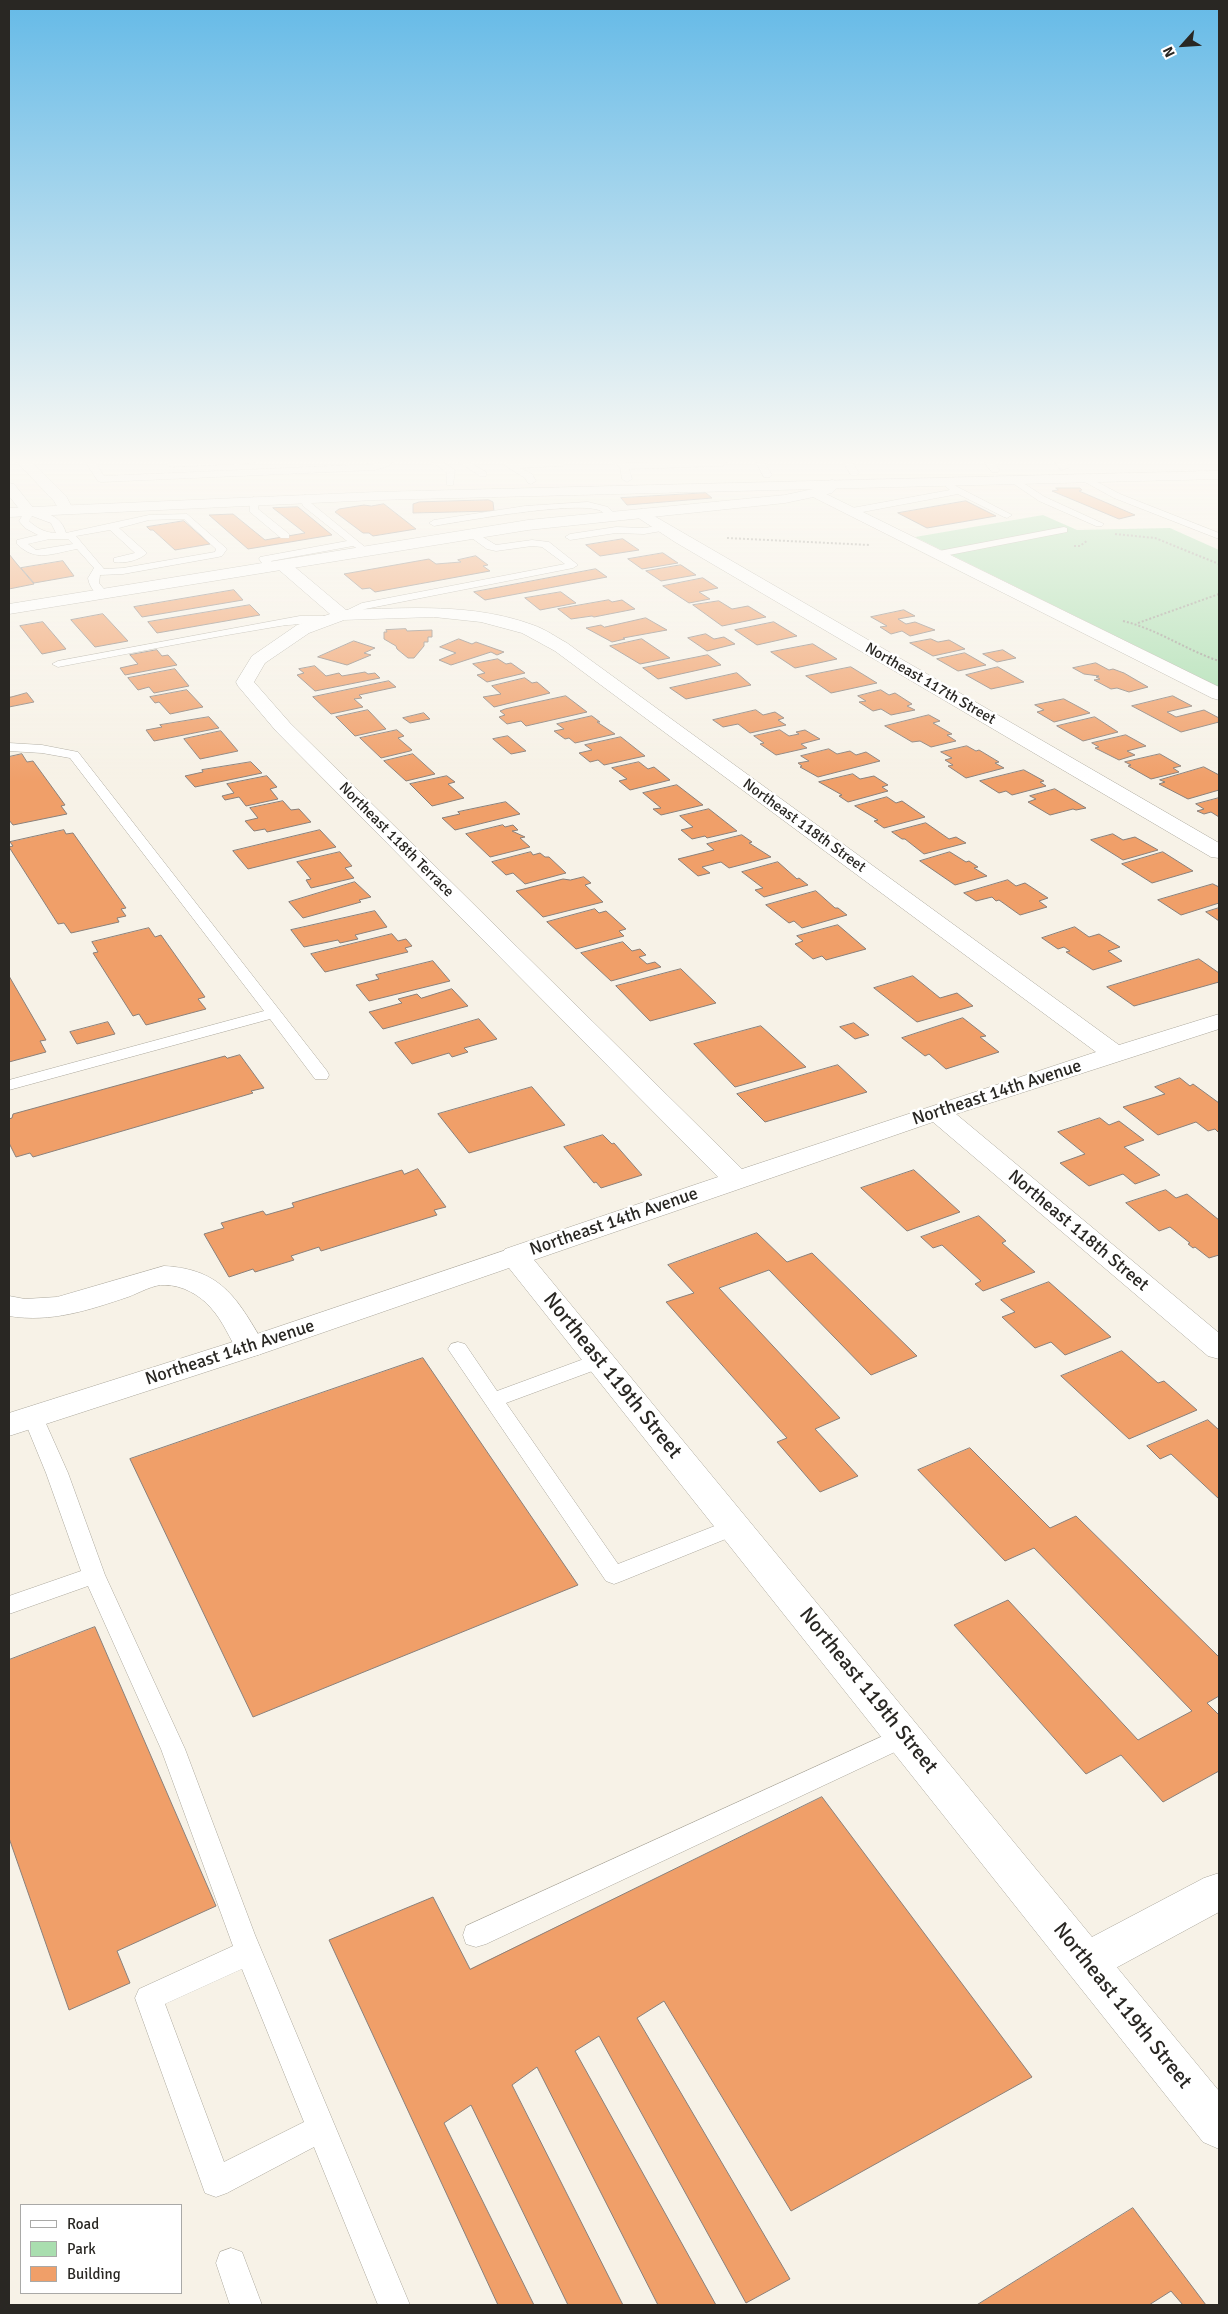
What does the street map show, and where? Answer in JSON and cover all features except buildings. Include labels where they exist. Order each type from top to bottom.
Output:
[{"type":"street","points":[[9,609],[281,566]]},
{"type":"street","name":"Northeast 117th Street","points":[[727,566],[1219,852]]},
{"type":"street","points":[[964,566],[1219,694]]},
{"type":"street","points":[[277,567],[336,617]]},
{"type":"street","name":"Northeast 118th Terrace","points":[[482,617],[425,612],[336,617],[308,626],[258,660],[245,682],[290,734],[737,1180]]},
{"type":"street","name":"Northeast 118th Street","points":[[482,617],[528,629],[561,647],[1115,1054]]},
{"type":"street","name":"Northeast 14th Avenue","points":[[21,1421],[250,1347],[937,1112],[1219,1021]]},
{"type":"street","name":"Northeast 118th Street","points":[[937,1112],[1219,1349]]},
{"type":"street","name":"Northeast 119th Street","points":[[515,1256],[1219,2126]]},
{"type":"street","points":[[9,1306],[22,1310],[43,1310],[64,1306],[163,1275],[187,1280],[207,1288],[222,1302],[250,1347]]},
{"type":"street","points":[[1086,1962],[1219,1891]]},
{"type":"lane","points":[[96,568],[103,566]]},
{"type":"lane","points":[[96,568],[123,570],[147,566]]},
{"type":"lane","points":[[58,664],[255,626],[300,619],[336,617],[362,606],[569,566]]},
{"type":"lane","points":[[96,568],[94,584],[104,594]]},
{"type":"lane","points":[[9,747],[42,749],[74,755],[272,1014],[321,1075]]},
{"type":"lane","points":[[9,1086],[272,1014]]},
{"type":"lane","points":[[458,1349],[614,1574],[735,1526]]},
{"type":"lane","points":[[493,1400],[599,1361]]},
{"type":"lane","points":[[21,1421],[57,1473],[94,1575],[174,1749],[250,1952],[394,2305]]},
{"type":"lane","points":[[9,1605],[94,1575]]},
{"type":"lane","points":[[476,1935],[905,1736]]},
{"type":"lane","points":[[250,1952],[149,1998],[216,2182],[322,2128]]},
{"type":"lane","points":[[231,2263],[246,2305]]},
{"type":"path","points":[[1137,623],[1219,594]]},
{"type":"path","points":[[1120,620],[1137,623],[1204,657],[1219,661]]},
{"type":"green space","points":[[974,566],[1219,566],[1219,687]]}]
